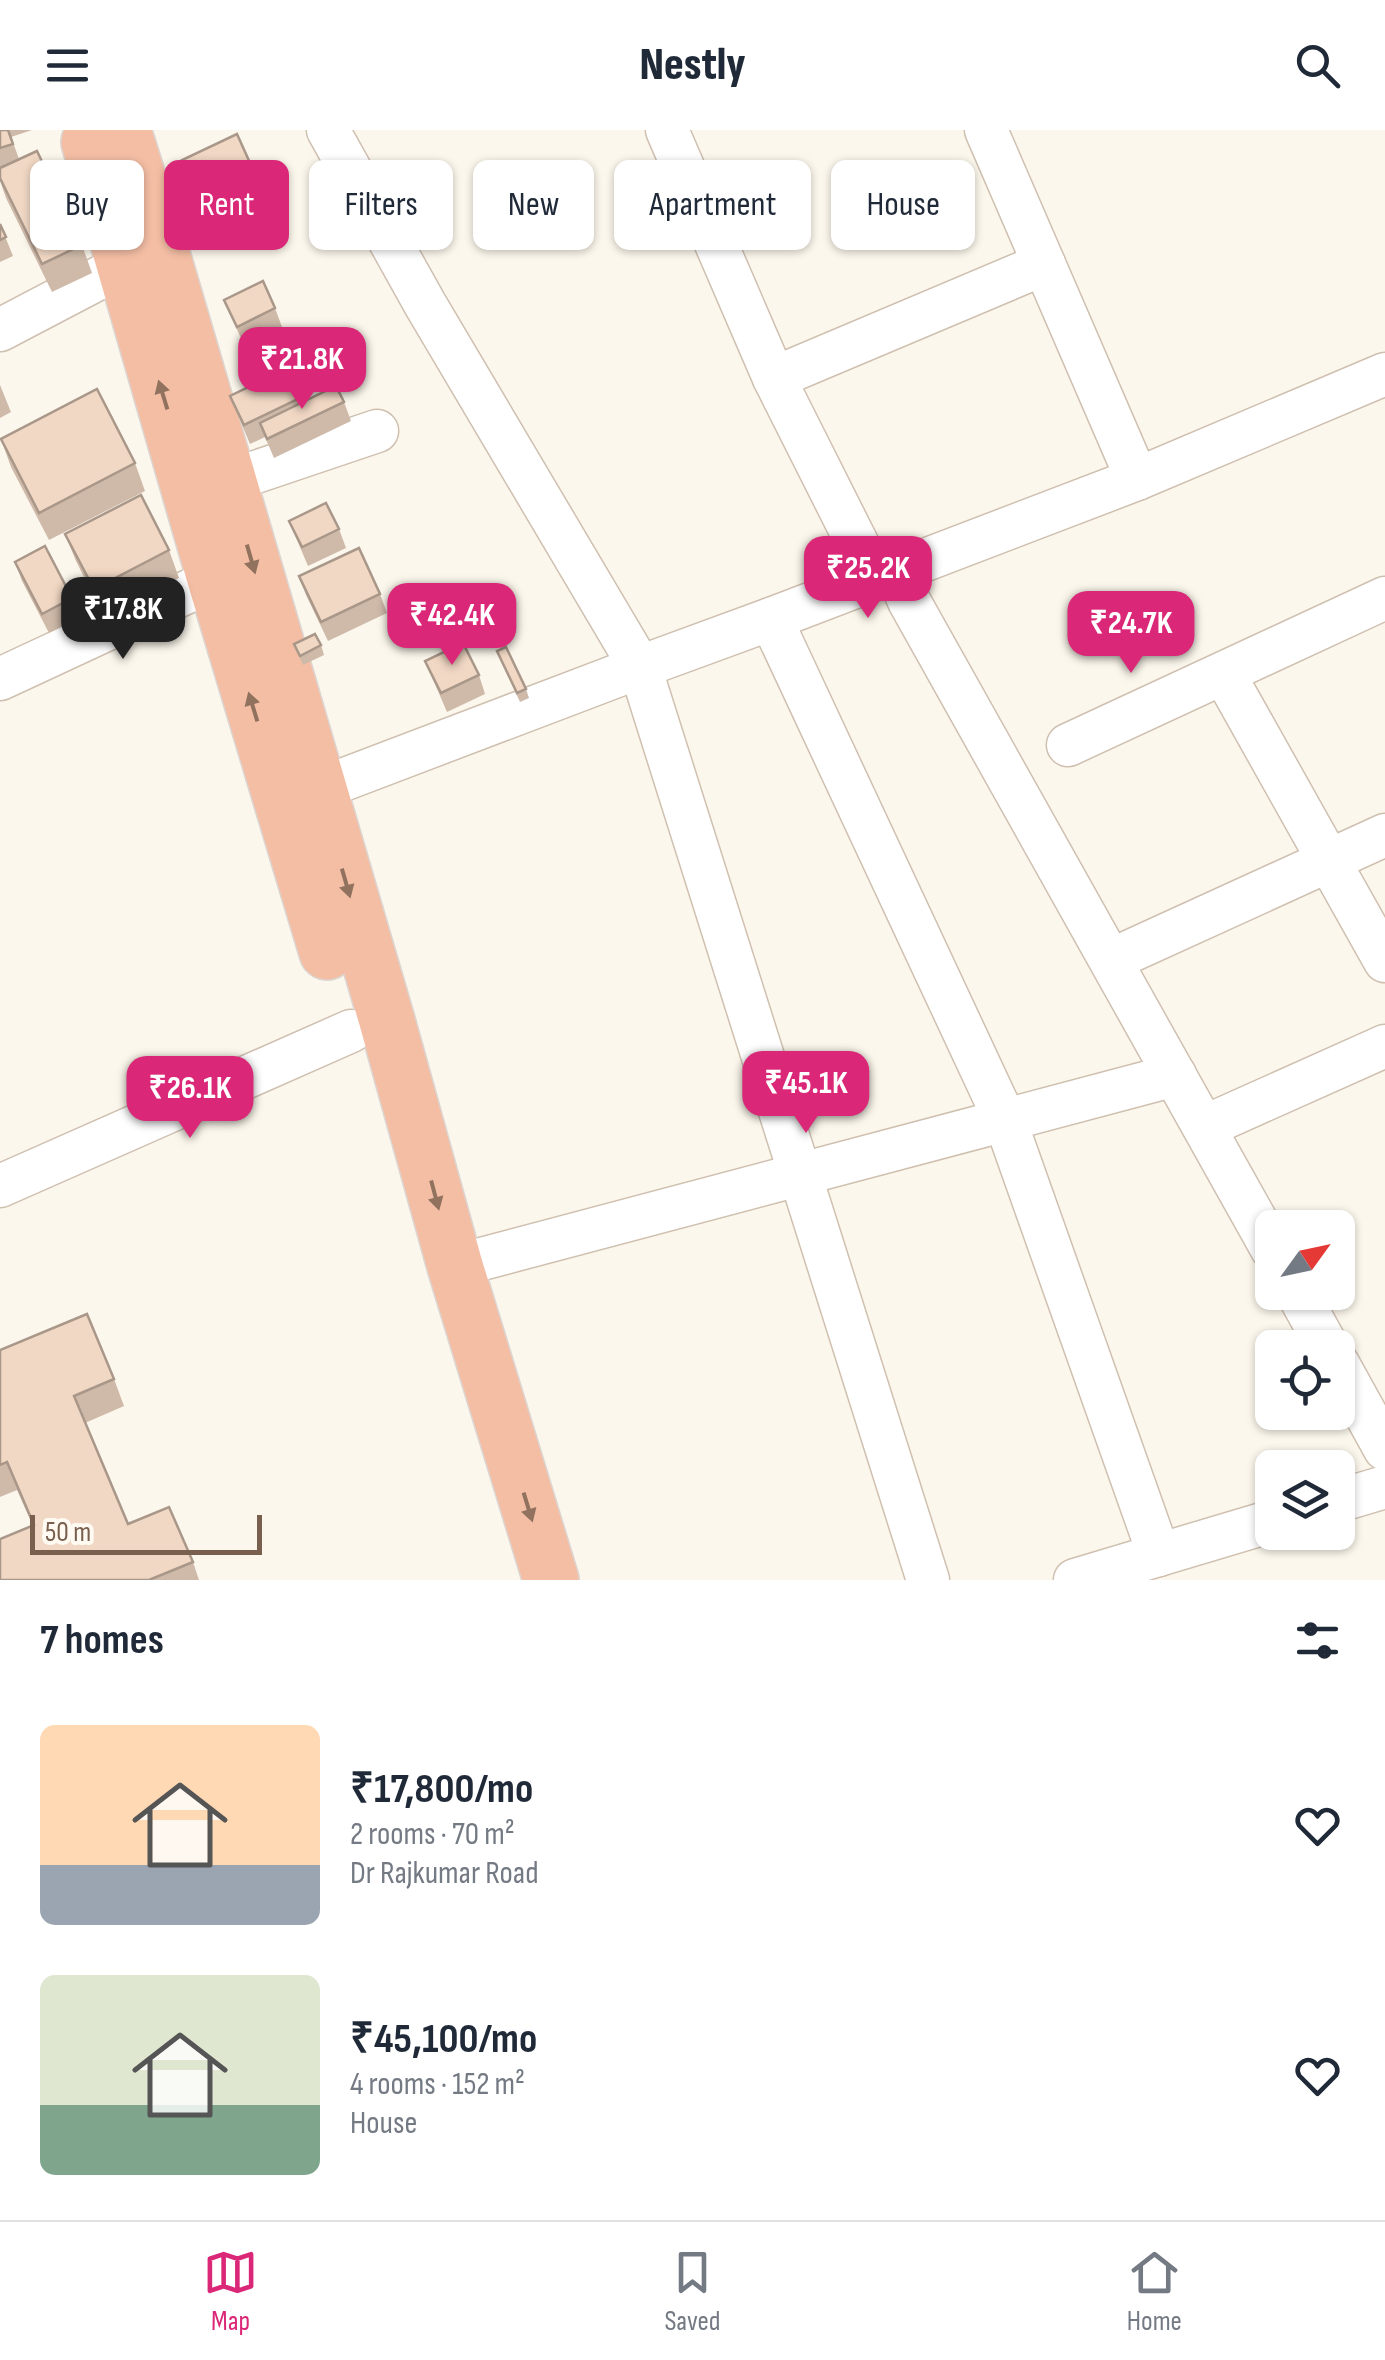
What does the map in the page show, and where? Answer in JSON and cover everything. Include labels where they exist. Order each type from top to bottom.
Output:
[{"type":"highway","points":[[86,130],[216,580],[387,1021],[455,1266],[551,1580]]},
{"type":"highway","points":[[124,130],[229,481],[352,1032],[420,1277],[512,1580]]},
{"type":"street","points":[[328,130],[424,304],[640,667],[928,1580]]},
{"type":"street","points":[[668,130],[774,378],[886,575],[909,601],[1255,1218]]},
{"type":"street","points":[[986,130],[1137,478]]},
{"type":"street","points":[[774,378],[1044,264]]},
{"type":"street","points":[[0,330],[124,265]]},
{"type":"street","points":[[300,795],[771,620],[1137,478],[1385,374]]},
{"type":"street","points":[[229,481],[376,431]]},
{"type":"street","points":[[0,679],[216,580]]},
{"type":"street","points":[[1068,745],[1385,598]]},
{"type":"street","points":[[771,620],[1005,1120],[1158,1555]]},
{"type":"street","points":[[1224,674],[1385,961]]},
{"type":"street","points":[[1110,960],[1385,835]]},
{"type":"street","points":[[0,1186],[352,1032]]},
{"type":"street","points":[[1204,1127],[1385,1046]]},
{"type":"street","points":[[455,1266],[1175,1074]]},
{"type":"street","points":[[1355,1395],[1385,1449]]},
{"type":"street","points":[[1355,1496],[1385,1487]]},
{"type":"street","points":[[1075,1580],[1255,1526]]},
{"type":"building","points":[[0,130],[8,130],[13,144],[0,148]]},
{"type":"building","points":[[237,134],[249,160],[182,160]]},
{"type":"building","points":[[37,151],[41,160],[30,160],[30,239],[0,178],[0,168]]},
{"type":"building","points":[[35,250],[71,250],[42,264]]},
{"type":"building","points":[[263,281],[275,308],[237,327],[224,300]]},
{"type":"building","points":[[285,369],[298,399],[244,425],[230,396]]},
{"type":"building","points":[[336,386],[344,402],[267,439],[260,423]]},
{"type":"building","points":[[97,389],[135,463],[39,513],[1,439]]},
{"type":"building","points":[[141,495],[169,550],[94,589],[65,534]]},
{"type":"building","points":[[326,503],[339,529],[302,547],[289,521]]},
{"type":"building","points":[[45,546],[72,598],[42,614],[15,562]]},
{"type":"building","points":[[359,548],[380,594],[321,622],[299,576]]},
{"type":"building","points":[[315,634],[321,645],[300,656],[294,644]]},
{"type":"building","points":[[463,643],[479,675],[441,693],[425,661]]},
{"type":"building","points":[[506,647],[526,689],[517,693],[497,651]]},
{"type":"building","points":[[87,1314],[114,1379],[74,1396],[128,1524],[169,1507],[193,1562],[149,1580],[0,1580],[0,1539],[34,1525],[7,1462],[0,1465],[0,1350]]}]
